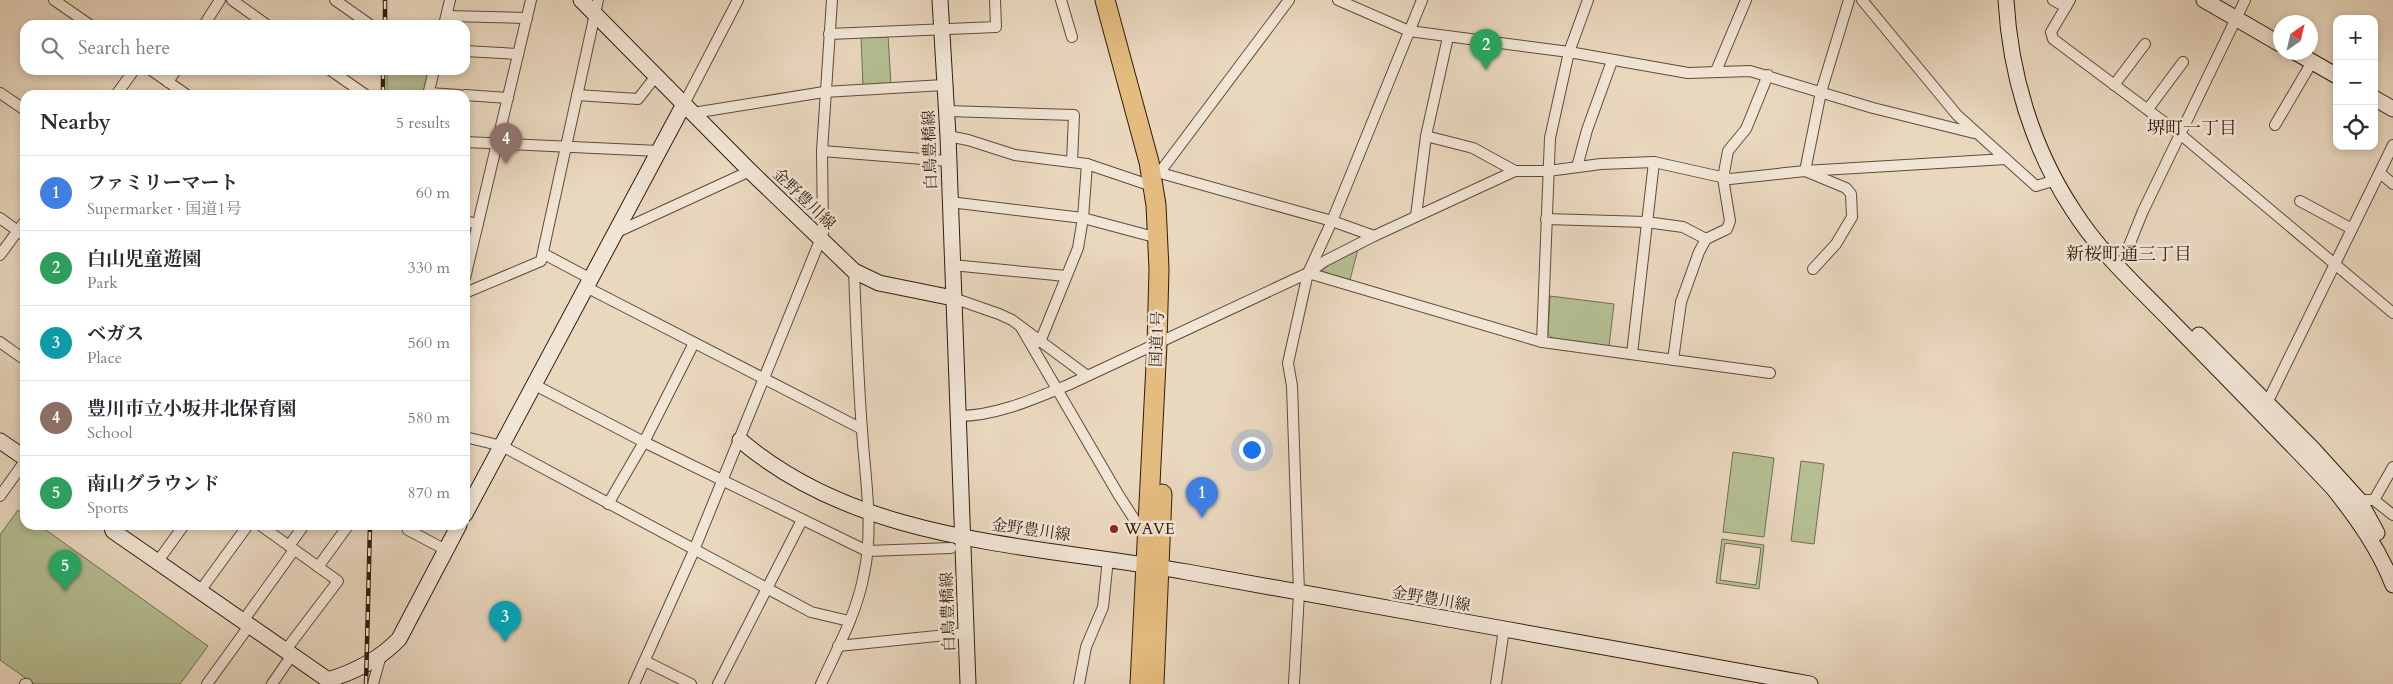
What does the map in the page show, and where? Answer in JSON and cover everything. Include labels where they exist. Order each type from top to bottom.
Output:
[{"type":"highway","name":"国道1号","points":[[1105,0],[1161,177],[1158,238],[1162,342],[1152,566],[1140,684]]},
{"type":"highway","name":"国道1号","points":[[1116,0],[1161,177],[1170,245],[1147,539],[1152,566],[1154,684]]},
{"type":"street","points":[[54,0],[83,20]]},
{"type":"street","points":[[207,20],[220,0]]},
{"type":"street","points":[[232,0],[260,20]]},
{"type":"street","points":[[335,0],[363,20]]},
{"type":"street","points":[[450,0],[446,20],[526,18]]},
{"type":"street","points":[[470,257],[531,0]]},
{"type":"street","name":"金野豊川線","points":[[581,0],[597,7],[656,76],[750,171],[854,271],[879,283],[953,298]]},
{"type":"street","points":[[470,505],[659,151],[688,108],[738,0]]},
{"type":"street","points":[[634,684],[646,661],[740,440],[821,240],[823,233],[822,151],[824,92],[832,0]]},
{"type":"street","name":"白鳥豊橋線","points":[[940,0],[948,136],[953,298]]},
{"type":"street","points":[[829,34],[996,27],[995,0]]},
{"type":"street","points":[[1061,0],[1072,37]]},
{"type":"street","points":[[1161,177],[1289,0]]},
{"type":"street","points":[[1338,0],[1409,30],[1448,38],[1569,52],[1612,61],[1688,72],[1750,71],[1873,108],[1974,133]]},
{"type":"street","points":[[1294,684],[1300,593],[1292,386],[1288,362],[1308,273],[1332,222],[1422,0]]},
{"type":"street","points":[[1542,342],[1550,138],[1569,52],[1588,0]]},
{"type":"street","points":[[1716,71],[1746,0]]},
{"type":"street","points":[[1804,171],[1821,92],[1849,0]]},
{"type":"street","points":[[1862,0],[1926,80],[1974,133],[2036,186],[2056,180]]},
{"type":"street","points":[[2006,0],[2012,53],[2026,112],[2056,180],[2073,210],[2116,264],[2333,488],[2363,526],[2386,567],[2393,585]]},
{"type":"street","points":[[2015,0],[2023,64],[2034,107],[2071,189],[2091,220],[2124,258],[2267,403],[2367,500],[2393,515]]},
{"type":"street","points":[[2053,0],[2068,4],[2052,32],[2053,39],[2180,134],[2393,313]]},
{"type":"street","points":[[2204,0],[2273,40]]},
{"type":"street","points":[[2124,258],[2143,211],[2245,0]]},
{"type":"street","points":[[470,291],[541,261],[597,7]]},
{"type":"street","points":[[1416,216],[1426,136],[1448,38]]},
{"type":"street","points":[[2114,85],[2145,44]]},
{"type":"street","points":[[470,52],[518,54]]},
{"type":"street","points":[[2309,60],[2333,74]]},
{"type":"street","points":[[1577,167],[1587,130],[1612,61]]},
{"type":"street","points":[[2148,109],[2183,62]]},
{"type":"street","points":[[2275,125],[2312,62]]},
{"type":"street","points":[[120,90],[130,75]]},
{"type":"street","points":[[158,75],[180,90]]},
{"type":"street","points":[[168,82],[173,75]]},
{"type":"street","points":[[337,75],[359,90]]},
{"type":"street","points":[[429,90],[433,75]]},
{"type":"street","points":[[1674,360],[1681,302],[1699,252],[1706,239],[1727,229],[1730,221],[1723,178],[1728,151],[1746,129],[1768,75]]},
{"type":"street","points":[[577,95],[638,99],[656,76]]},
{"type":"street","points":[[688,108],[824,92],[944,85]]},
{"type":"street","points":[[0,93],[20,107]]},
{"type":"street","points":[[470,95],[508,98]]},
{"type":"street","points":[[2378,100],[2393,109]]},
{"type":"street","points":[[946,111],[1074,115],[1072,162]]},
{"type":"street","points":[[948,136],[968,140],[1016,155],[1087,164],[1161,177],[1332,222],[1374,236]]},
{"type":"street","points":[[1426,136],[1473,148],[1516,171]]},
{"type":"street","points":[[470,142],[659,151]]},
{"type":"street","points":[[2267,403],[2393,146]]},
{"type":"street","points":[[822,151],[948,161]]},
{"type":"street","points":[[959,416],[977,416],[1057,390],[1308,273],[1324,261],[1374,236],[1516,171],[1548,171],[1577,167],[1654,162],[1730,179],[1804,171],[2006,159]]},
{"type":"street","points":[[1632,354],[1654,162]]},
{"type":"street","points":[[1040,342],[1078,248],[1083,218],[1087,164]]},
{"type":"street","points":[[615,233],[750,171]]},
{"type":"street","points":[[1804,171],[1846,188],[1851,194],[1852,217],[1836,244],[1813,269]]},
{"type":"street","points":[[2380,173],[2393,184]]},
{"type":"street","points":[[950,202],[1083,218],[1158,238]]},
{"type":"street","points":[[2300,202],[2352,229]]},
{"type":"street","points":[[0,218],[20,232]]},
{"type":"street","points":[[1546,219],[1646,222],[1683,227],[1706,239]]},
{"type":"street","points":[[470,222],[478,224]]},
{"type":"street","points":[[0,255],[20,234]]},
{"type":"street","points":[[544,254],[588,283],[694,343],[862,429]]},
{"type":"street","points":[[952,265],[1066,276]]},
{"type":"street","points":[[821,684],[849,621],[865,573],[869,513],[862,429],[854,271]]},
{"type":"street","points":[[1308,273],[1542,342],[1770,373]]},
{"type":"street","points":[[533,384],[644,442],[866,551],[957,543],[959,416],[953,298],[999,314],[1086,375]]},
{"type":"street","points":[[1022,329],[1118,494],[1147,539]]},
{"type":"street","points":[[0,342],[20,356]]},
{"type":"street","points":[[608,504],[644,442],[694,343]]},
{"type":"street","points":[[470,438],[502,446],[693,550],[812,612],[849,621]]},
{"type":"street","name":"金野豊川線","points":[[740,440],[803,484],[869,513],[957,543],[1108,559],[1152,566],[1810,684]]},
{"type":"street","points":[[0,441],[20,455]]},
{"type":"street","points":[[0,496],[20,466]]},
{"type":"street","points":[[2367,500],[2393,467]]},
{"type":"street","points":[[2367,500],[2393,564]]},
{"type":"street","points":[[718,684],[802,520]]},
{"type":"street","points":[[118,530],[158,562],[328,680],[347,679],[381,655],[399,639],[456,530]]},
{"type":"street","points":[[158,562],[180,530]]},
{"type":"street","points":[[200,591],[244,530]]},
{"type":"street","points":[[267,530],[338,581],[288,653],[272,684]]},
{"type":"street","points":[[207,684],[301,530]]},
{"type":"street","points":[[318,567],[345,530]]},
{"type":"street","points":[[408,530],[446,550]]},
{"type":"street","name":"白鳥豊橋線","points":[[957,543],[966,633],[968,684]]},
{"type":"street","points":[[1079,684],[1086,647],[1103,607],[1108,559]]},
{"type":"street","points":[[1496,684],[1504,629]]},
{"type":"street","points":[[838,646],[966,633]]},
{"type":"street","points":[[373,684],[381,655]]},
{"type":"street","points":[[646,661],[691,684]]},
{"type":"green space","points":[[888,35],[891,85],[863,87],[861,36]]},
{"type":"green space","points":[[387,75],[431,75],[427,90],[387,90]]},
{"type":"green space","points":[[1358,249],[1350,280],[1321,271],[1321,269]]},
{"type":"green space","points":[[1550,296],[1614,304],[1609,346],[1552,338],[1548,334]]},
{"type":"green space","points":[[1733,452],[1774,458],[1764,537],[1723,532]]},
{"type":"green space","points":[[1801,461],[1824,464],[1814,544],[1791,541]]},
{"type":"green space","points":[[18,510],[20,511],[20,530],[46,530],[208,646],[180,684],[34,684],[0,660],[0,535]]},
{"type":"green space","points":[[1722,539],[1764,545],[1759,589],[1716,583]],"holes":[[[1725,543],[1761,548],[1756,585],[1720,580]]]},
{"type":"railway","points":[[385,0],[385,20]]},
{"type":"railway","points":[[383,75],[383,90]]},
{"type":"railway","points":[[366,684],[370,530]]},
{"type":"place","name":"白山児童遊園","points":[[1486,70]]},
{"type":"place","name":"豊川市立小坂井北保育園","points":[[506,164]]},
{"type":"place","name":"ファミリーマート","points":[[1202,518]]},
{"type":"place","name":"WAVE","points":[[1114,529]]},
{"type":"place","name":"南山グラウンド","points":[[65,591]]},
{"type":"place","name":"ベガス","points":[[505,642]]},
{"type":"district","name":"堺町一丁目","points":[[2192,128]]},
{"type":"district","name":"新桜町通三丁目","points":[[2129,254]]}]
